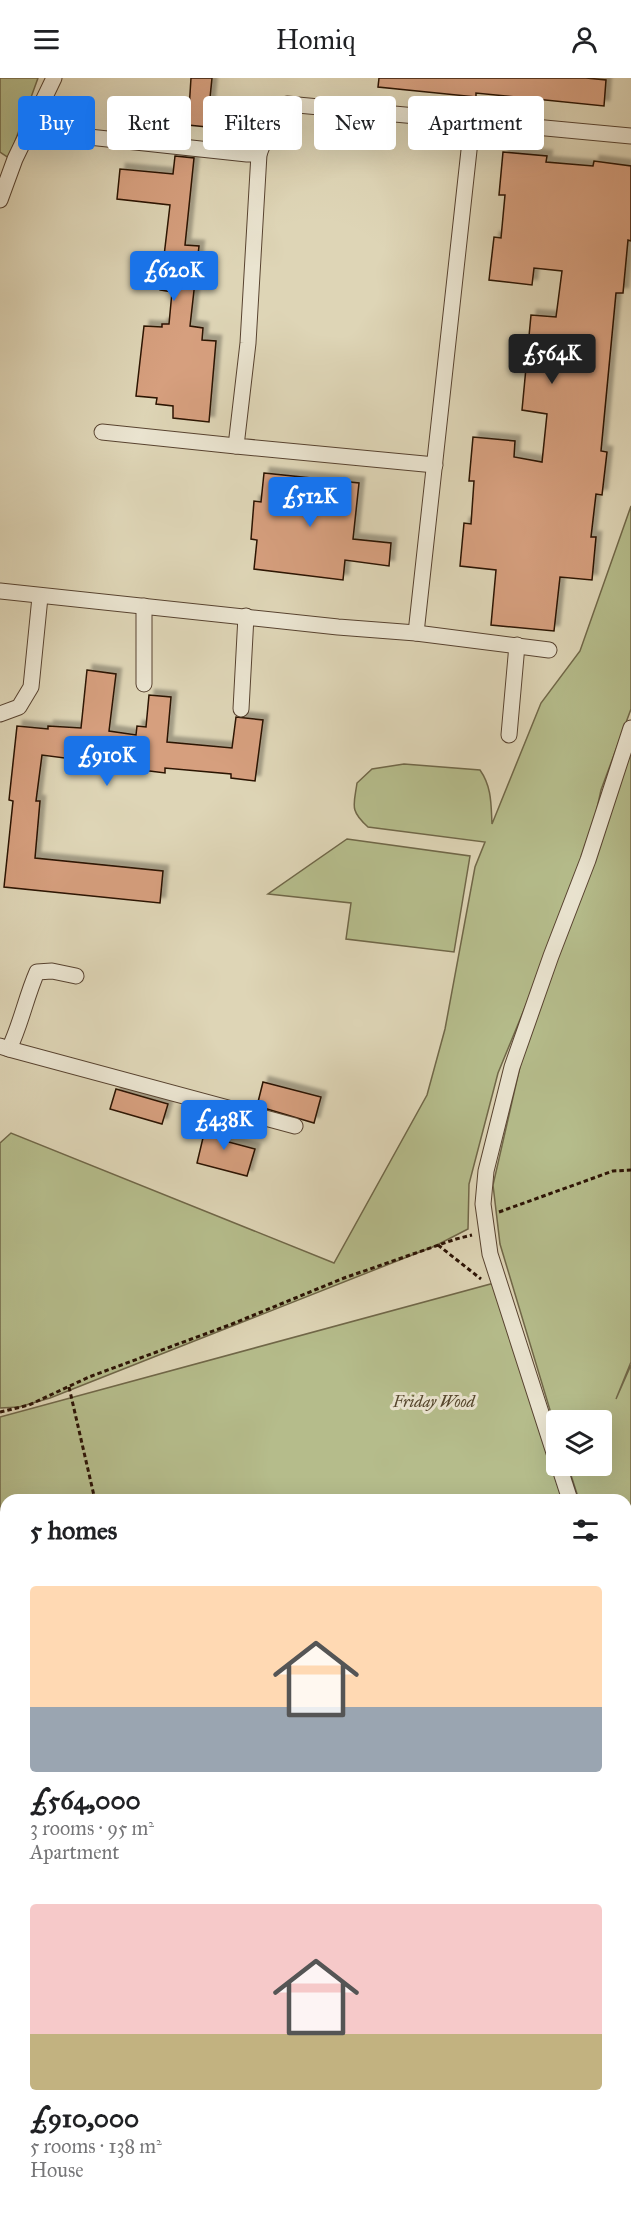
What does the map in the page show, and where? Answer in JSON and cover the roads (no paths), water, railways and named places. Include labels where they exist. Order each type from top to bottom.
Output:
[{"type":"lane","points":[[46,96],[54,78]]},
{"type":"lane","points":[[236,446],[248,344],[259,154],[275,113],[287,104],[408,116]]},
{"type":"lane","points":[[544,129],[631,136]]},
{"type":"lane","points":[[95,138],[259,154]]},
{"type":"lane","points":[[0,200],[20,150]]},
{"type":"lane","points":[[416,633],[469,150]]},
{"type":"lane","points":[[102,432],[435,465]]},
{"type":"lane","points":[[0,591],[40,597],[416,633],[549,650]]},
{"type":"lane","points":[[0,714],[19,707],[31,687],[40,597]]},
{"type":"lane","points":[[144,606],[144,684]]},
{"type":"lane","points":[[241,709],[246,616]]},
{"type":"lane","points":[[509,735],[517,645]]},
{"type":"lane","points":[[546,1428],[498,1282],[483,1204],[486,1171],[512,1067],[547,966],[588,860],[631,728]]},
{"type":"lane","points":[[76,976],[52,971],[37,972],[28,990],[17,1033],[5,1047],[295,1126]]},
{"type":"lane","points":[[562,1476],[568,1494]]},
{"type":"park label","name":"Friday Wood","points":[[434,1401]]}]
